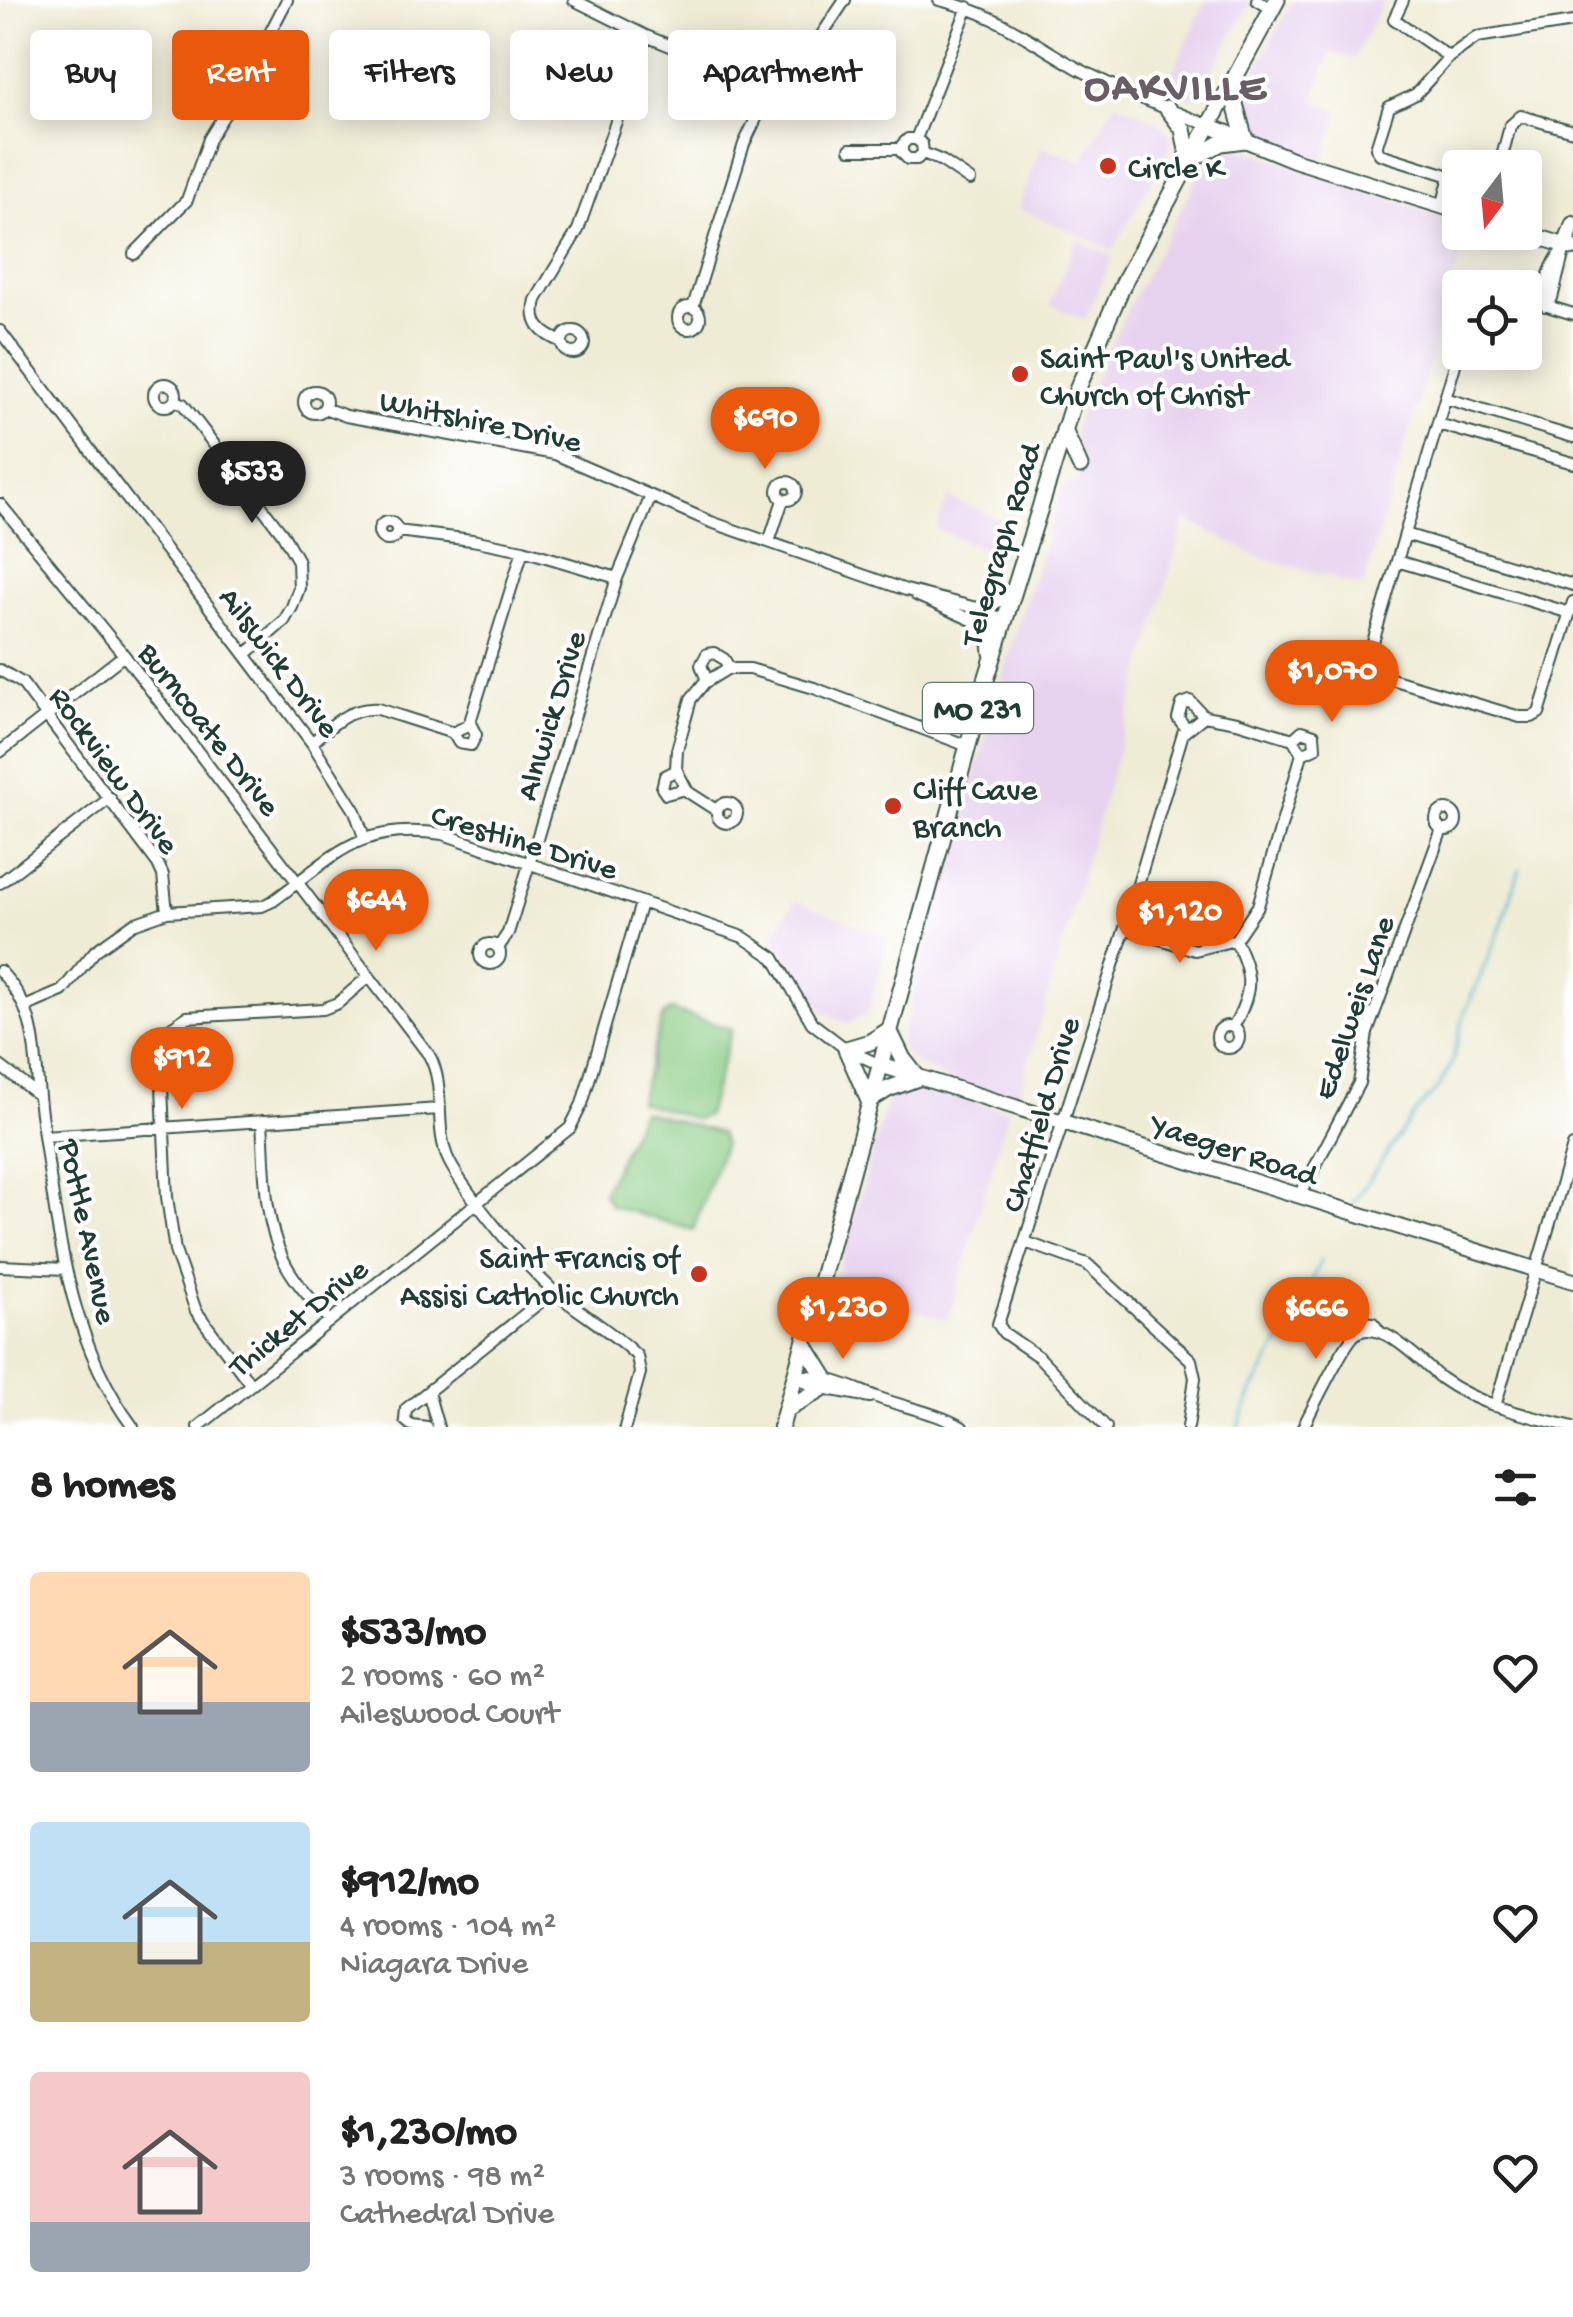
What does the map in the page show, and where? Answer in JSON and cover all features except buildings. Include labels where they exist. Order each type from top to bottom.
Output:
[{"type":"main road","name":"Telegraph Road","points":[[781,1427],[992,658],[1064,430],[1111,310],[1275,4]]},
{"type":"main road","points":[[1166,108],[1183,130],[1189,161],[1221,143],[1245,140],[1230,86]]},
{"type":"main road","points":[[1064,430],[1080,466]]},
{"type":"main road","points":[[992,658],[991,640],[978,615],[1013,591]]},
{"type":"main road","points":[[889,1030],[903,1059],[918,1078],[888,1089],[870,1101],[846,1049],[870,1042],[889,1030]]},
{"type":"main road","points":[[786,1410],[823,1383],[804,1343]]},
{"type":"street","points":[[134,254],[187,200],[209,139],[244,83],[287,0]]},
{"type":"street","points":[[574,0],[634,30]]},
{"type":"street","points":[[825,30],[845,0]]},
{"type":"street","points":[[940,0],[1005,22],[1093,76],[1166,108],[1307,164],[1442,207]]},
{"type":"street","points":[[1257,0],[1275,4]]},
{"type":"street","points":[[1403,0],[1394,18],[1449,58]]},
{"type":"street","points":[[916,139],[968,7]]},
{"type":"street","points":[[1442,173],[1380,154],[1376,148],[1389,107],[1416,94],[1449,58],[1478,37],[1573,22]]},
{"type":"street","points":[[1503,150],[1510,126],[1521,116],[1573,131]]},
{"type":"street","points":[[562,342],[542,332],[533,312],[536,300],[578,230],[617,120]]},
{"type":"street","points":[[692,307],[744,144],[758,120]]},
{"type":"street","points":[[901,149],[908,139],[916,139],[922,144],[922,153]]},
{"type":"street","points":[[850,150],[901,149]]},
{"type":"street","points":[[901,149],[904,157],[912,160],[922,153]]},
{"type":"street","points":[[922,153],[970,180]]},
{"type":"street","points":[[1573,224],[1569,247],[1552,262],[1544,290],[1544,306],[1573,314]]},
{"type":"street","points":[[1542,238],[1569,247]]},
{"type":"street","name":"Ailswick Drive","points":[[0,331],[312,743],[354,811],[364,837]]},
{"type":"street","points":[[1397,560],[1571,608],[1539,713],[1532,718],[1520,717],[1378,675],[1369,668],[1368,658],[1397,560],[1438,424],[1453,370]]},
{"type":"street","points":[[1445,398],[1573,437]]},
{"type":"street","points":[[176,400],[282,533],[298,561],[299,588],[292,607],[284,621],[246,654]]},
{"type":"street","name":"Whitshire Drive","points":[[324,408],[346,416],[555,454],[769,542],[978,615],[984,625],[1003,623]]},
{"type":"street","points":[[1438,424],[1573,463]]},
{"type":"street","name":"Alnwick Drive","points":[[498,948],[508,933],[617,578],[651,496]]},
{"type":"street","points":[[769,542],[782,500]]},
{"type":"street","name":"Burncoate Drive","points":[[0,504],[124,655],[434,1064],[447,1156],[478,1202],[554,1291],[638,1356],[640,1373],[625,1427]]},
{"type":"street","points":[[398,531],[523,550],[617,578]]},
{"type":"street","points":[[1405,534],[1573,585]]},
{"type":"street","points":[[312,743],[332,724],[366,708],[452,733],[470,723],[523,550]]},
{"type":"street","points":[[707,681],[701,665],[707,654],[714,652],[730,669]]},
{"type":"street","points":[[0,752],[124,655]]},
{"type":"street","points":[[716,810],[686,789],[677,770],[677,750],[692,699],[707,681],[730,669],[750,669],[828,693],[968,746]]},
{"type":"street","name":"Rockview Drive","points":[[0,670],[22,683],[158,864],[168,912]]},
{"type":"street","name":"Chatfield Drive","points":[[1106,1427],[1039,1357],[1000,1328],[1182,734],[1195,722],[1237,722],[1293,739]]},
{"type":"street","points":[[1125,928],[1196,950],[1235,940],[1258,906],[1302,754],[1293,739],[1302,731],[1314,735],[1315,748],[1302,754]]},
{"type":"street","points":[[677,770],[665,776],[662,788],[666,794],[686,789]]},
{"type":"street","points":[[0,884],[110,798]]},
{"type":"street","name":"Edelweis Lane","points":[[1300,1197],[1360,1083],[1367,1033],[1442,828]]},
{"type":"street","name":"Crestline Drive","points":[[26,1006],[62,991],[110,937],[133,924],[168,912],[262,906],[342,849],[364,837],[396,830],[443,834],[710,924],[758,945],[786,974],[812,1023],[846,1049],[880,1065]]},
{"type":"street","name":"Thicket Drive","points":[[198,1427],[570,1128],[582,1104],[641,903]]},
{"type":"street","points":[[1233,1026],[1248,994],[1249,973],[1235,940]]},
{"type":"street","points":[[0,971],[26,1006]]},
{"type":"street","points":[[250,1385],[209,1333],[188,1290],[175,1250],[163,1128],[160,1043],[166,1030],[188,1017],[324,1009],[338,1003],[368,977]]},
{"type":"street","name":"Pottle Avenue","points":[[26,1006],[33,1030],[38,1094],[66,1269],[100,1374],[133,1427]]},
{"type":"street","name":"Yaeger Road","points":[[880,1065],[1573,1281]]},
{"type":"street","points":[[0,1066],[38,1094]]},
{"type":"street","points":[[44,1136],[439,1109]]},
{"type":"street","points":[[262,1122],[269,1214],[276,1242],[295,1279],[330,1322]]},
{"type":"street","points":[[1496,1406],[1573,1146]]},
{"type":"street","points":[[1026,1242],[1087,1264],[1191,1360],[1196,1378],[1188,1427]]},
{"type":"street","points":[[0,1266],[66,1269]]},
{"type":"street","points":[[427,1427],[405,1420],[406,1409],[554,1291]]},
{"type":"street","points":[[1304,1427],[1352,1338],[1357,1321],[1373,1324],[1458,1390],[1496,1406],[1573,1427]]},
{"type":"street","points":[[1352,1338],[1362,1330],[1379,1331]]},
{"type":"street","points":[[795,1376],[942,1416],[962,1427]]},
{"type":"street","points":[[428,1392],[438,1427]]},
{"type":"shaded area","points":[[1206,0],[1252,0],[1198,96],[1184,98],[1165,90]]},
{"type":"shaded area","points":[[1293,0],[1384,0],[1354,59],[1330,52],[1314,101],[1339,110],[1324,160],[1296,152],[1254,130],[1245,120],[1240,100]]},
{"type":"shaded area","points":[[1115,102],[1156,120],[1169,134],[1171,145],[1113,250],[1018,208],[1042,146],[1082,161]]},
{"type":"shaded area","points":[[1239,147],[1442,217],[1442,250],[1463,250],[1457,270],[1442,270],[1442,321],[1363,587],[1258,556],[1185,519],[1016,1104],[945,1078],[905,1055],[900,1042],[1009,653],[1062,489],[1066,483],[1076,483],[1083,460],[1074,435],[1075,425],[1127,309],[1212,151]]},
{"type":"shaded area","points":[[1077,240],[1113,256],[1085,320],[1050,304]]},
{"type":"shaded area","points":[[948,498],[1010,522],[1001,556],[936,529]]},
{"type":"shaded area","points":[[795,900],[888,938],[868,1013],[848,1024],[823,1012],[773,938]]},
{"type":"shaded area","points":[[912,1088],[1009,1110],[948,1320],[834,1286],[889,1095]]},
{"type":"green space","points":[[670,1010],[732,1029],[707,1115],[696,1119],[639,1102],[662,1018]]},
{"type":"green space","points":[[642,1111],[720,1133],[724,1144],[693,1230],[611,1206],[603,1193]]},
{"type":"waterway","points":[[1353,1203],[1452,1063],[1465,1012],[1500,930],[1520,869]]},
{"type":"waterway","points":[[1238,1427],[1253,1390],[1301,1306],[1321,1260]]},
{"type":"place","name":"Circle K","points":[[1108,166]]},
{"type":"place","name":"Saint Paul's United Church of Christ","points":[[1020,374]]},
{"type":"place","name":"Cliff Cave Branch","points":[[893,806]]},
{"type":"place","name":"Saint Francis of Assisi Catholic Church","points":[[699,1274]]},
{"type":"district","name":"OAKVILLE","points":[[1176,83]]}]
